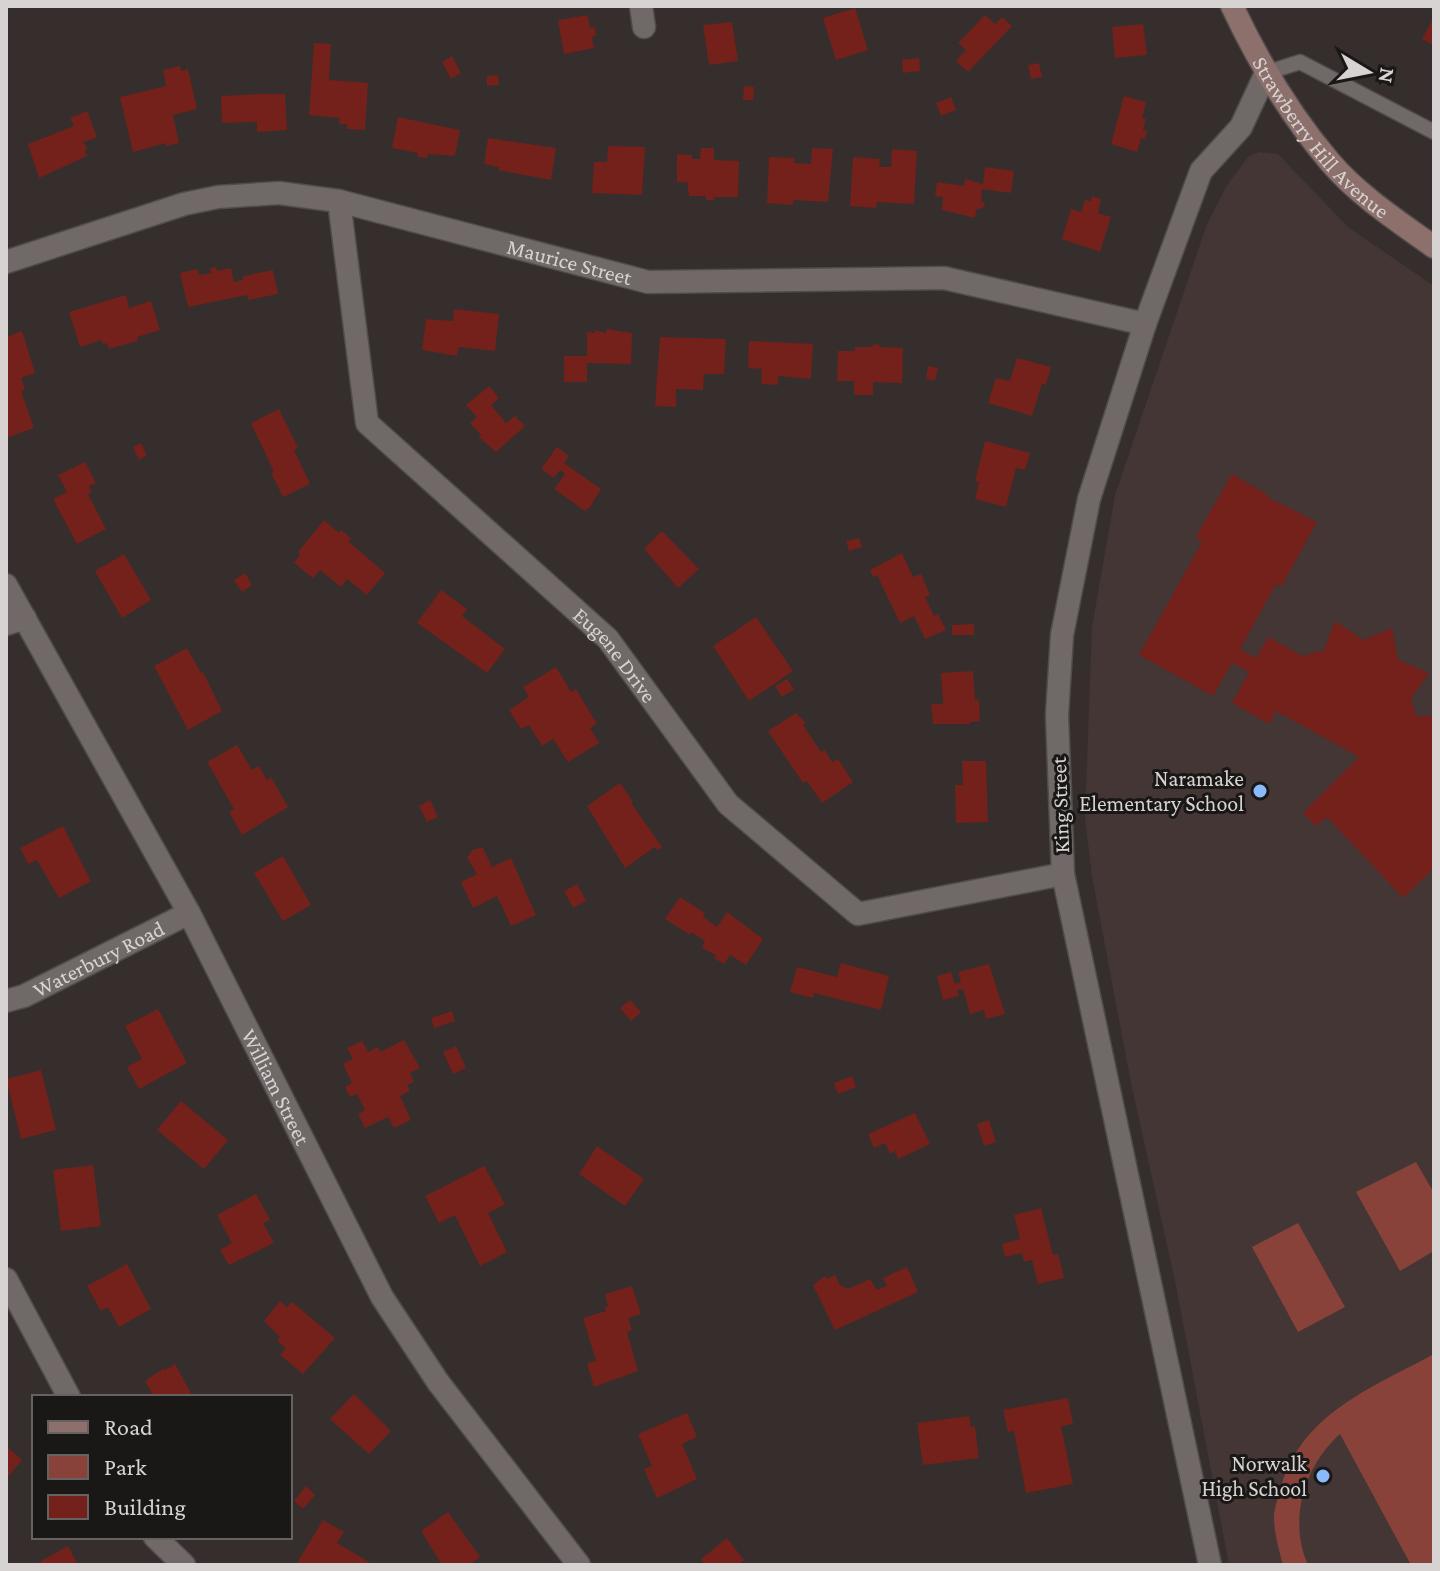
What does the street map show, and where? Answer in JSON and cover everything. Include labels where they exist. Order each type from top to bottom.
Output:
[{"type":"main road","name":"Strawberry Hill Avenue","points":[[1232,6],[1266,73],[1331,163],[1386,212],[1434,247]]},
{"type":"street","name":"King Street","points":[[1210,1565],[1063,874],[1057,715],[1062,635],[1089,499],[1145,324],[1201,171],[1241,127],[1266,73]]},
{"type":"street","name":"Maurice Street","points":[[6,262],[184,204],[218,197],[279,193],[339,201],[648,282],[944,278],[1145,324]]},
{"type":"street","name":"Eugene Drive","points":[[339,201],[367,423],[608,639],[728,804],[858,914],[1063,874]]},
{"type":"street","name":"William Street","points":[[6,585],[16,621],[189,913],[382,1297],[438,1382],[579,1565]]},
{"type":"street","name":"Waterbury Road","points":[[6,1001],[24,996],[189,913]]},
{"type":"street","points":[[6,1279],[68,1395]]},
{"type":"street","points":[[157,1539],[184,1565]]},
{"type":"lane","points":[[1266,73],[1300,62],[1434,132]]},
{"type":"shaded area","name":"Naramake Elementary School","points":[[1259,152],[1278,154],[1348,227],[1434,286],[1434,1565],[1229,1565],[1175,1281],[1131,1083],[1092,877],[1085,818],[1092,627],[1115,495],[1207,224],[1227,185],[1248,157]]},
{"type":"green space","points":[[1416,1162],[1434,1193],[1434,1251],[1400,1271],[1356,1192]]},
{"type":"green space","points":[[1298,1223],[1345,1307],[1298,1332],[1252,1247]]},
{"type":"green space","points":[[1434,1354],[1434,1565],[1411,1565],[1340,1434],[1317,1462],[1303,1495],[1300,1530],[1308,1565],[1283,1565],[1275,1529],[1275,1509],[1291,1462],[1305,1440],[1322,1422],[1364,1391]]},
{"type":"building","points":[[855,8],[868,50],[836,60],[823,18]]},
{"type":"building","points":[[588,15],[590,28],[595,27],[596,36],[592,37],[594,48],[564,54],[558,20]]},
{"type":"building","points":[[985,15],[995,24],[1002,17],[1012,26],[968,72],[956,61],[966,50],[958,43]]},
{"type":"building","points":[[1434,17],[1434,45],[1422,39]]},
{"type":"building","points":[[732,22],[738,61],[709,65],[703,25]]},
{"type":"building","points":[[1143,24],[1147,55],[1115,58],[1112,27]]},
{"type":"building","points":[[314,43],[331,44],[329,80],[368,83],[365,130],[347,129],[347,124],[339,124],[340,118],[309,115]]},
{"type":"building","points":[[452,56],[461,73],[451,79],[442,62]]},
{"type":"building","points":[[919,58],[920,71],[903,73],[902,60]]},
{"type":"building","points":[[1039,63],[1042,77],[1031,79],[1028,65]]},
{"type":"building","points":[[180,66],[181,71],[188,69],[197,109],[173,115],[179,143],[166,146],[166,143],[133,152],[120,97],[166,86],[163,70]]},
{"type":"building","points":[[498,75],[499,85],[487,86],[487,76]]},
{"type":"building","points":[[744,86],[754,87],[753,100],[743,100]]},
{"type":"building","points":[[285,94],[287,130],[257,132],[257,122],[222,123],[221,96]]},
{"type":"building","points":[[1124,96],[1146,102],[1142,118],[1146,119],[1143,130],[1147,131],[1145,139],[1141,138],[1137,152],[1111,144]]},
{"type":"building","points":[[951,97],[956,110],[941,116],[936,103]]},
{"type":"building","points":[[87,111],[97,137],[82,143],[85,144],[87,156],[39,178],[28,144],[74,126],[70,118]]},
{"type":"building","points":[[398,117],[460,130],[455,156],[428,154],[427,158],[417,157],[418,153],[392,148]]},
{"type":"building","points":[[488,138],[556,148],[551,180],[498,170],[499,167],[484,164]]},
{"type":"building","points":[[608,146],[645,147],[642,195],[592,193],[594,162],[607,162]]},
{"type":"building","points":[[701,148],[714,148],[714,160],[739,161],[738,197],[706,200],[706,196],[689,196],[687,182],[677,182],[677,154],[700,159]]},
{"type":"building","points":[[812,148],[833,149],[828,202],[793,200],[793,205],[767,203],[769,157],[795,158],[794,163],[811,164]]},
{"type":"building","points":[[892,149],[917,151],[914,204],[877,202],[876,208],[850,206],[853,157],[880,159],[879,167],[891,167]]},
{"type":"building","points":[[985,167],[1014,171],[1011,193],[982,189],[981,202],[985,203],[984,207],[976,210],[975,218],[942,210],[943,197],[935,196],[937,182],[964,186],[965,179],[983,184]]},
{"type":"building","points":[[1092,196],[1101,199],[1098,213],[1111,217],[1100,252],[1062,239],[1071,209],[1081,212],[1085,200],[1091,201]]},
{"type":"building","points":[[216,267],[217,271],[231,268],[234,282],[243,280],[243,276],[273,270],[278,294],[248,300],[247,295],[188,307],[180,273],[197,269],[199,275],[211,273],[210,268]]},
{"type":"building","points":[[126,295],[129,308],[151,301],[160,330],[137,337],[138,341],[109,349],[107,343],[103,344],[101,340],[80,347],[69,312]]},
{"type":"building","points":[[454,309],[499,314],[495,351],[459,347],[457,356],[422,350],[426,319],[453,321]]},
{"type":"building","points":[[607,329],[632,333],[631,364],[587,363],[587,382],[564,382],[564,356],[587,356],[587,332],[595,333],[595,330],[606,333]]},
{"type":"building","points":[[22,331],[35,373],[21,378],[25,390],[21,391],[34,428],[6,438],[6,337]]},
{"type":"building","points":[[660,337],[726,339],[724,374],[704,374],[703,390],[676,389],[676,407],[655,406]]},
{"type":"building","points":[[749,341],[813,344],[811,379],[778,376],[778,385],[761,384],[762,369],[748,368]]},
{"type":"building","points":[[873,344],[903,348],[902,383],[873,382],[873,395],[854,395],[854,381],[837,381],[838,351],[855,351],[855,347],[873,347]]},
{"type":"building","points":[[1017,358],[1051,367],[1032,416],[988,403],[996,378],[1010,381]]},
{"type":"building","points":[[928,366],[938,368],[935,381],[926,379]]},
{"type":"building","points":[[489,386],[499,398],[491,405],[506,423],[515,416],[525,426],[496,452],[479,437],[481,435],[470,423],[477,417],[466,405]]},
{"type":"building","points":[[279,409],[298,448],[294,450],[310,484],[283,497],[251,423]]},
{"type":"building","points":[[985,441],[1030,453],[1025,470],[1016,468],[1006,507],[975,499],[979,482],[975,481]]},
{"type":"building","points":[[141,443],[147,455],[139,460],[133,447]]},
{"type":"building","points":[[557,447],[569,456],[564,463],[601,489],[585,511],[554,489],[565,474],[560,470],[554,478],[541,469]]},
{"type":"building","points":[[85,462],[96,483],[89,486],[92,492],[88,494],[106,529],[77,544],[53,499],[67,492],[58,475]]},
{"type":"building","name":"Naramake Elementary School","points":[[1232,474],[1267,497],[1317,522],[1281,587],[1276,584],[1240,649],[1256,658],[1268,637],[1302,656],[1324,650],[1335,621],[1363,640],[1392,628],[1398,660],[1429,673],[1411,698],[1416,716],[1434,716],[1434,868],[1403,898],[1327,817],[1316,826],[1303,813],[1359,757],[1276,711],[1269,724],[1232,703],[1249,672],[1232,663],[1213,696],[1139,655],[1202,542],[1196,539],[1198,533]]},
{"type":"building","points":[[324,520],[339,533],[341,530],[351,538],[348,541],[385,573],[367,595],[347,579],[341,587],[320,570],[313,578],[294,563],[300,555],[298,552]]},
{"type":"building","points":[[662,531],[699,569],[678,588],[644,549]]},
{"type":"building","points":[[859,538],[862,547],[849,551],[846,541]]},
{"type":"building","points":[[902,553],[913,577],[921,574],[930,595],[925,597],[934,616],[938,614],[946,630],[925,639],[914,616],[900,623],[877,575],[873,577],[870,570]]},
{"type":"building","points":[[124,554],[151,600],[122,618],[95,571]]},
{"type":"building","points":[[245,573],[252,585],[242,592],[234,580]]},
{"type":"building","points":[[441,590],[467,609],[462,616],[505,649],[487,673],[417,623]]},
{"type":"building","points":[[756,617],[793,671],[749,701],[713,646]]},
{"type":"building","points":[[974,624],[974,635],[952,635],[952,625]]},
{"type":"building","points":[[187,648],[222,711],[188,730],[154,666]]},
{"type":"building","points":[[556,667],[571,692],[576,689],[597,724],[590,728],[599,743],[568,762],[553,739],[542,746],[529,725],[521,729],[509,710],[529,697],[523,687]]},
{"type":"building","points":[[973,671],[980,721],[933,724],[931,704],[943,704],[941,673]]},
{"type":"building","points":[[787,679],[794,689],[782,697],[775,686]]},
{"type":"building","points":[[796,713],[806,723],[803,725],[821,752],[825,750],[832,762],[838,759],[853,782],[822,803],[807,781],[803,783],[768,731]]},
{"type":"building","points":[[237,745],[252,770],[259,766],[267,780],[271,777],[288,807],[242,835],[229,812],[234,809],[207,762]]},
{"type":"building","points":[[962,761],[986,761],[988,822],[956,823],[955,785],[963,785]]},
{"type":"building","points":[[620,783],[662,847],[657,850],[655,847],[625,868],[587,806]]},
{"type":"building","points":[[430,800],[438,817],[427,822],[419,806]]},
{"type":"building","points":[[63,826],[91,881],[59,898],[37,860],[28,864],[20,848]]},
{"type":"building","points":[[483,848],[492,867],[511,858],[536,915],[511,926],[497,896],[473,908],[461,882],[477,874],[467,858],[472,850]]},
{"type":"building","points":[[283,856],[311,905],[283,921],[254,873]]},
{"type":"building","points":[[577,884],[586,901],[573,908],[564,891]]},
{"type":"building","points":[[680,897],[705,913],[703,917],[717,927],[727,912],[763,939],[746,965],[730,955],[724,964],[714,958],[716,955],[702,948],[705,941],[665,919]]},
{"type":"building","points":[[841,963],[889,976],[881,1010],[814,993],[813,998],[790,992],[797,967],[837,977]]},
{"type":"building","points":[[989,964],[1005,1014],[986,1019],[984,1010],[970,1014],[963,989],[957,990],[959,996],[943,1000],[937,976],[951,972],[955,984],[961,982],[958,972]]},
{"type":"building","points":[[630,1000],[641,1012],[631,1021],[620,1008]]},
{"type":"building","points":[[158,1009],[187,1063],[139,1089],[127,1067],[142,1059],[125,1026]]},
{"type":"building","points":[[452,1011],[455,1021],[434,1028],[431,1018]]},
{"type":"building","points":[[404,1040],[420,1068],[410,1073],[414,1082],[407,1085],[410,1091],[400,1096],[411,1120],[394,1128],[388,1117],[365,1128],[358,1114],[365,1110],[357,1094],[350,1097],[345,1087],[352,1083],[343,1064],[353,1059],[347,1048],[362,1041],[368,1052],[378,1047],[380,1052]]},
{"type":"building","points":[[456,1046],[466,1068],[453,1074],[443,1052]]},
{"type":"building","points":[[41,1070],[56,1130],[21,1139],[6,1079]]},
{"type":"building","points":[[852,1076],[856,1087],[838,1094],[834,1083]]},
{"type":"building","points":[[181,1101],[228,1140],[204,1169],[157,1130]]},
{"type":"building","points":[[915,1113],[930,1144],[898,1159],[895,1151],[890,1154],[885,1143],[874,1148],[868,1134]]},
{"type":"building","points":[[989,1120],[996,1142],[984,1146],[977,1124]]},
{"type":"building","points":[[597,1146],[644,1179],[625,1206],[579,1174]]},
{"type":"building","points":[[93,1165],[101,1226],[61,1231],[53,1170]]},
{"type":"building","points":[[484,1166],[505,1204],[488,1213],[507,1252],[480,1266],[455,1215],[439,1223],[425,1196]]},
{"type":"building","points":[[256,1194],[270,1220],[263,1223],[274,1243],[229,1265],[220,1250],[232,1243],[217,1215]]},
{"type":"building","points":[[1041,1208],[1053,1255],[1058,1254],[1064,1278],[1038,1284],[1032,1260],[1024,1262],[1022,1253],[1005,1257],[1002,1244],[1020,1239],[1014,1215]]},
{"type":"building","points":[[127,1264],[151,1309],[119,1327],[108,1307],[101,1311],[87,1286]]},
{"type":"building","points":[[907,1267],[918,1292],[835,1330],[813,1285],[825,1276],[827,1279],[835,1275],[840,1285],[848,1289],[870,1279],[877,1290],[887,1286],[883,1278]]},
{"type":"building","points":[[632,1286],[641,1314],[628,1318],[632,1330],[627,1332],[638,1371],[594,1387],[587,1363],[596,1361],[583,1318],[606,1311],[605,1294]]},
{"type":"building","points":[[280,1301],[287,1307],[292,1302],[335,1338],[303,1374],[280,1355],[286,1348],[277,1341],[280,1337],[264,1321]]},
{"type":"building","points":[[175,1364],[192,1395],[153,1395],[145,1381]]},
{"type":"building","points":[[354,1394],[391,1431],[369,1454],[330,1419]]},
{"type":"building","points":[[1068,1398],[1073,1424],[1061,1426],[1073,1484],[1026,1493],[1014,1431],[1008,1432],[1003,1410]]},
{"type":"building","points":[[687,1413],[697,1437],[682,1444],[697,1479],[657,1498],[644,1469],[652,1466],[638,1434]]},
{"type":"building","points":[[969,1416],[971,1427],[975,1426],[979,1458],[923,1465],[917,1423]]},
{"type":"building","points":[[6,1446],[22,1460],[6,1479]]},
{"type":"building","points":[[306,1486],[315,1495],[303,1509],[294,1501]]},
{"type":"building","points":[[448,1512],[480,1557],[469,1565],[442,1565],[421,1531]]},
{"type":"building","points":[[323,1520],[344,1532],[337,1543],[369,1562],[367,1565],[297,1563]]},
{"type":"building","points":[[727,1538],[744,1560],[740,1563],[742,1565],[705,1565],[701,1559]]},
{"type":"building","points":[[68,1546],[78,1565],[34,1565]]},
{"type":"place","name":"Naramake Elementary School","points":[[1260,791]]},
{"type":"place","name":"Norwalk High School","points":[[1323,1476]]}]
